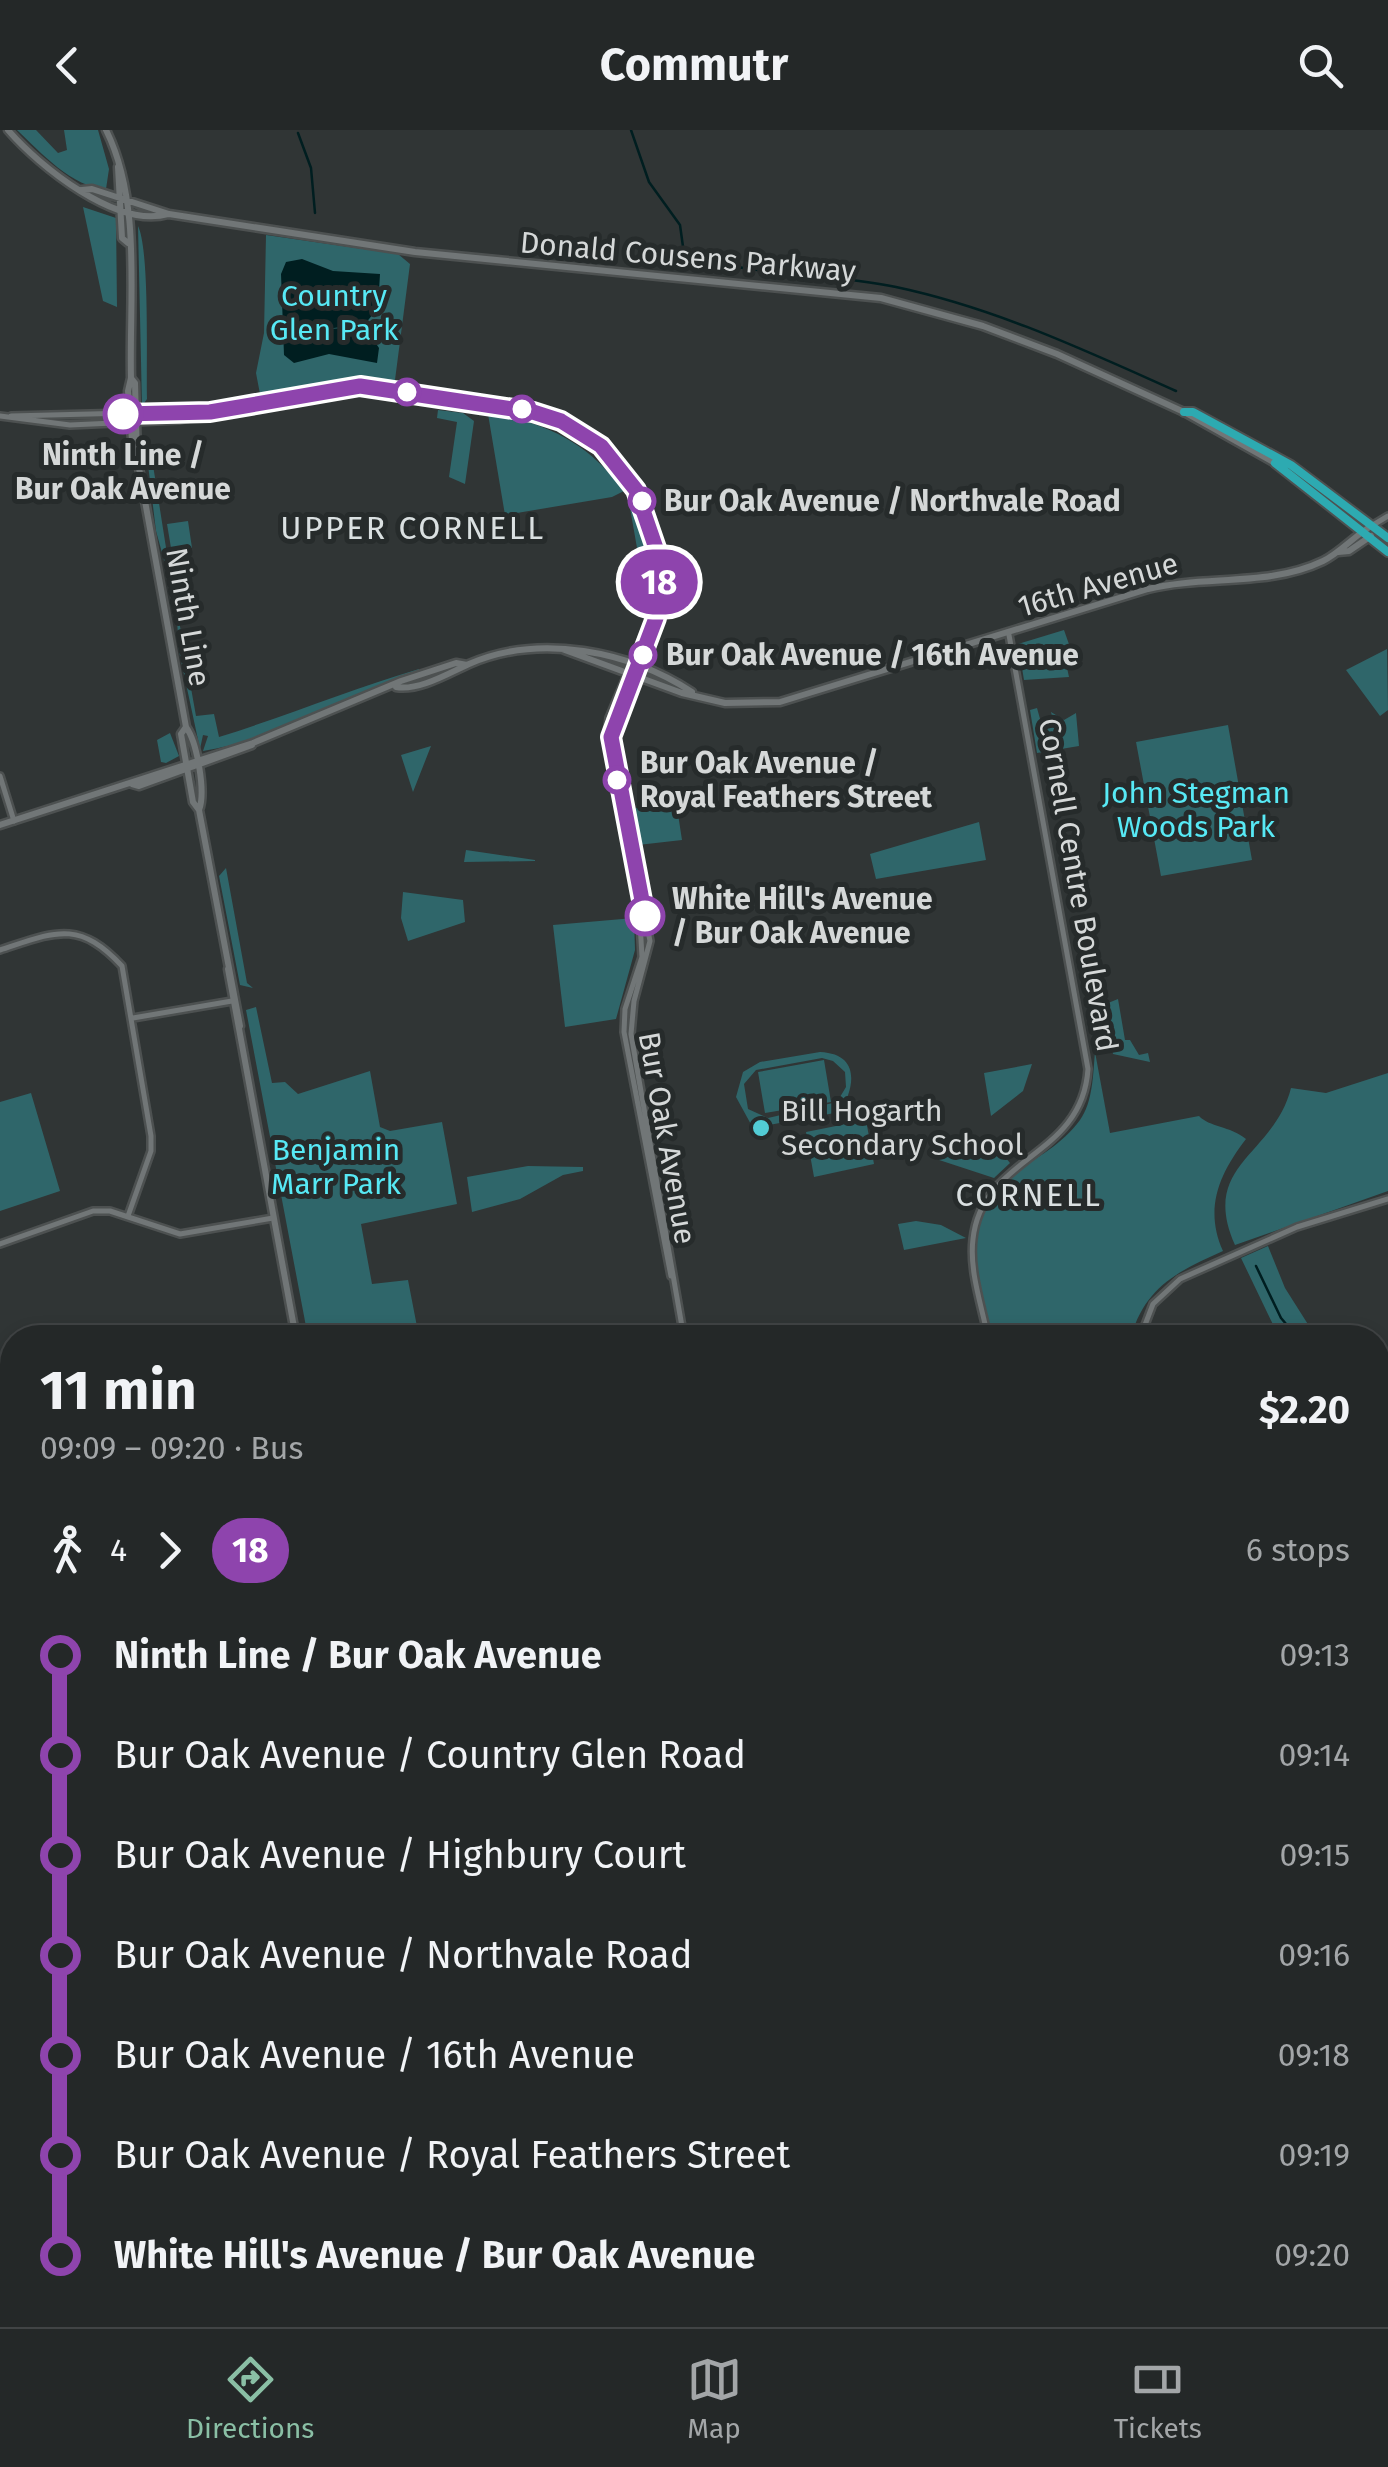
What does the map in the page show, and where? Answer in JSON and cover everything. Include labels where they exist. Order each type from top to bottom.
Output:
[{"type":"main road","name":"Donald Cousens Parkway","points":[[8,130],[36,158],[88,198],[156,218],[169,214]]},
{"type":"main road","name":"Ninth Line","points":[[106,130],[118,167],[122,238],[128,244]]},
{"type":"main road","name":"Ninth Line","points":[[118,167],[123,171],[129,212],[131,378],[137,457],[294,1325]]},
{"type":"main road","name":"Donald Cousens Parkway","points":[[82,190],[169,214],[414,252],[881,298],[1021,339],[1184,412],[1275,463],[1388,552]]},
{"type":"main road","name":"Donald Cousens Parkway","points":[[1184,412],[1194,412],[1246,437],[1382,530]]},
{"type":"main road","name":"16th Avenue","points":[[0,825],[192,766],[394,687],[401,680],[456,663],[467,665],[518,651],[598,652],[632,671],[724,703],[780,702],[1009,635],[1148,589],[1182,581],[1279,574],[1349,550],[1367,534],[1382,530]]},
{"type":"main road","name":"Ninth Line","points":[[228,969],[240,1026]]},
{"type":"street","name":"Bur Oak Avenue","points":[[4,416],[179,420],[360,386],[513,406],[561,421],[601,446],[636,490],[658,554],[656,608],[652,634],[609,718],[650,941],[634,1001],[631,1034],[681,1325]]},
{"type":"street","name":"16th Avenue","points":[[1382,530],[1388,516]]},
{"type":"street","name":"Cornell Centre Boulevard","points":[[985,1325],[972,1256],[978,1216],[1003,1177],[1047,1148],[1069,1125],[1083,1098],[1088,1069],[1009,635]]},
{"type":"street","points":[[0,776],[14,820]]},
{"type":"street","points":[[0,950],[64,930],[89,938],[122,966],[133,1018],[150,1150],[128,1216]]},
{"type":"street","points":[[133,1018],[232,1001]]},
{"type":"street","points":[[1145,1325],[1153,1304],[1180,1279],[1286,1231],[1388,1199]]},
{"type":"street","points":[[0,1244],[94,1211],[128,1216],[180,1234],[273,1218]]},
{"type":"green space","points":[[17,130],[36,130],[58,153],[67,150],[64,130],[98,130],[109,169],[106,189],[69,176]]},
{"type":"green space","points":[[83,207],[116,218],[117,307],[103,301]]},
{"type":"green space","points":[[138,226],[147,308],[147,399],[142,406]]},
{"type":"green space","name":"Country Glen Park","points":[[266,235],[398,254],[410,264],[395,380],[347,381],[260,394],[256,373],[264,333]]},
{"type":"green space","points":[[438,410],[463,413],[474,421],[465,484],[449,477],[457,422],[437,418]]},
{"type":"green space","points":[[488,414],[529,423],[565,438],[596,460],[624,491],[612,497],[505,515]]},
{"type":"green space","points":[[150,446],[169,578],[156,531],[146,448]]},
{"type":"green space","points":[[634,505],[649,564],[640,565],[630,508]]},
{"type":"green space","points":[[188,521],[192,548],[171,548],[167,524]]},
{"type":"green space","points":[[176,604],[196,716],[214,714],[219,737],[419,669],[418,673],[258,737],[203,751],[208,736],[203,735],[200,749],[179,651]]},
{"type":"green space","points":[[1064,630],[1071,650],[1063,649],[1069,677],[1024,680],[1018,644]]},
{"type":"green space","points":[[1387,649],[1388,710],[1380,716],[1346,670]]},
{"type":"green space","points":[[1037,708],[1042,726],[1054,724],[1051,712],[1064,720],[1076,713],[1079,746],[1037,753],[1030,710]]},
{"type":"green space","name":"John Stegman Woods Park","points":[[1228,725],[1252,860],[1161,876],[1136,742]]},
{"type":"green space","points":[[170,733],[179,756],[161,762],[157,740]]},
{"type":"green space","points":[[431,746],[413,792],[401,755]]},
{"type":"green space","points":[[676,801],[682,840],[638,845],[631,809]]},
{"type":"green space","points":[[979,822],[986,860],[876,879],[870,854]]},
{"type":"green space","points":[[466,850],[535,860],[535,861],[464,862]]},
{"type":"green space","points":[[226,868],[247,983],[253,988],[240,985],[219,876]]},
{"type":"green space","points":[[403,892],[463,900],[465,922],[408,941],[401,918]]},
{"type":"green space","points":[[634,918],[635,950],[616,1019],[565,1027],[553,925]]},
{"type":"green space","points":[[1118,999],[1125,1040],[1130,1040],[1139,1055],[1148,1053],[1150,1062],[1113,1054],[1103,1005]]},
{"type":"green space","name":"Benjamin Marr Park","points":[[256,1007],[272,1083],[285,1082],[298,1094],[370,1071],[380,1127],[390,1131],[442,1122],[457,1204],[361,1224],[372,1284],[408,1280],[417,1325],[306,1325],[246,1010]]},
{"type":"green space","points":[[820,1052],[843,1059],[851,1083],[840,1112],[753,1128],[736,1097],[743,1072],[760,1062]],"holes":[[[822,1058],[833,1061],[845,1072],[846,1087],[837,1102],[768,1118],[748,1109],[744,1084],[756,1070]]]},
{"type":"green space","points":[[1095,1052],[1110,1133],[1199,1116],[1246,1139],[1228,1165],[1217,1192],[1215,1221],[1223,1251],[1165,1283],[1145,1305],[1135,1325],[989,1325],[975,1250],[982,1215],[1004,1182],[1066,1136],[1080,1120],[1093,1078]]},
{"type":"green space","points":[[824,1060],[831,1102],[765,1113],[758,1072]]},
{"type":"green space","points":[[1032,1064],[1023,1091],[991,1116],[984,1073]]},
{"type":"green space","points":[[1388,1073],[1388,1191],[1235,1245],[1226,1218],[1226,1196],[1232,1178],[1270,1130],[1291,1088],[1326,1093]]},
{"type":"green space","points":[[31,1093],[60,1191],[0,1211],[0,1102]]},
{"type":"green space","points":[[866,1120],[874,1164],[814,1177],[806,1132]]},
{"type":"green space","points":[[996,1146],[1010,1163],[994,1178],[933,1158]]},
{"type":"green space","points":[[528,1166],[583,1167],[583,1171],[563,1175],[520,1199],[472,1212],[467,1177]]},
{"type":"green space","points":[[916,1221],[941,1225],[966,1238],[904,1250],[898,1224]]},
{"type":"green space","points":[[1268,1246],[1285,1288],[1308,1325],[1273,1325],[1241,1258]]},
{"type":"shaded area","points":[[302,259],[333,271],[380,274],[378,308],[365,324],[326,329],[365,327],[379,348],[377,363],[329,354],[294,363],[284,355],[281,274],[286,262]]},
{"type":"waterway","points":[[631,130],[649,182],[680,225],[684,254],[762,271],[869,282],[969,306],[1176,391]]},
{"type":"waterway","points":[[298,133],[311,168],[315,213]]},
{"type":"waterway","points":[[1256,1266],[1287,1325]]},
{"type":"bus line","name":"18","points":[[123,414],[210,412],[360,386],[513,406],[561,421],[601,446],[636,490],[646,509],[658,554],[659,586],[652,634],[611,737],[645,916]]},
{"type":"place","name":"Ninth Line / Bur Oak Avenue","points":[[123,414]]},
{"type":"place","name":"Bur Oak Avenue / Northvale Road","points":[[642,501]]},
{"type":"place","name":"Bur Oak Avenue / 16th Avenue","points":[[643,655]]},
{"type":"place","name":"Bur Oak Avenue / Royal Feathers Street","points":[[617,780]]},
{"type":"place","name":"White Hill's Avenue / Bur Oak Avenue","points":[[645,916]]},
{"type":"place","name":"Bill Hogarth Secondary School","points":[[761,1128]]},
{"type":"district","name":"UPPER CORNELL","points":[[413,528]]},
{"type":"district","name":"CORNELL","points":[[1029,1195]]}]
